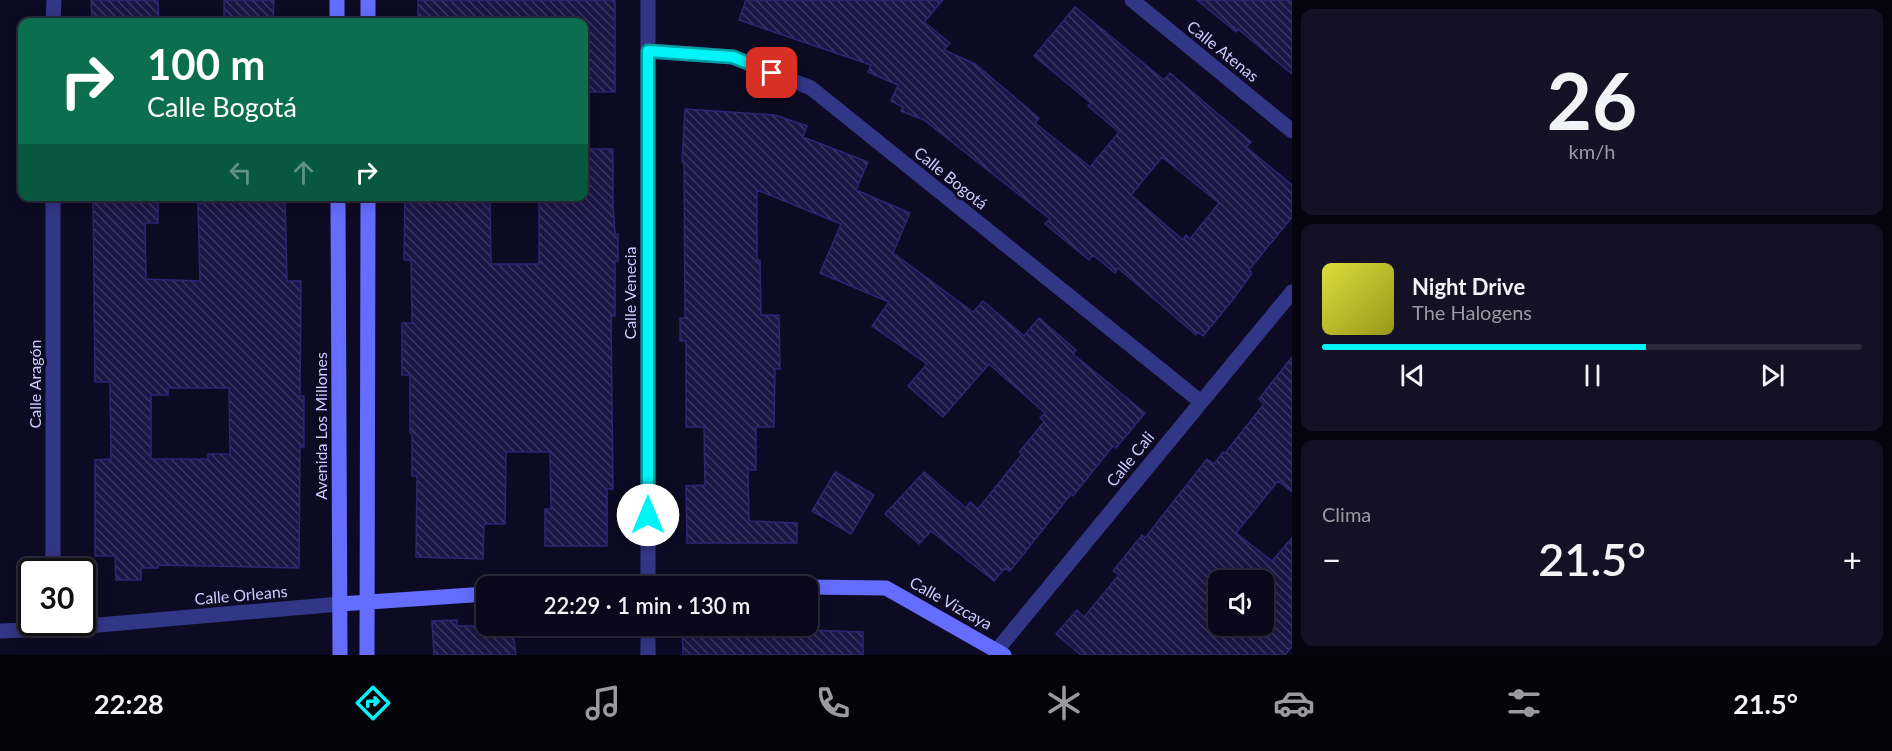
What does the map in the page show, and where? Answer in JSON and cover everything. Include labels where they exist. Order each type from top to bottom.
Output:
[{"type":"street","points":[[54,0],[54,18]]},
{"type":"street","points":[[337,0],[337,18]]},
{"type":"street","points":[[368,0],[368,18]]},
{"type":"street","name":"Calle Venecia","points":[[648,0],[648,576]]},
{"type":"street","name":"Calle Atenas","points":[[1132,0],[1292,131]]},
{"type":"street","name":"Calle Bogotá","points":[[648,51],[733,57],[811,88],[1201,402]]},
{"type":"street","name":"Calle Aragón","points":[[53,201],[53,558]]},
{"type":"street","name":"Avenida Los Millones","points":[[338,201],[340,655]]},
{"type":"street","points":[[367,655],[368,201]]},
{"type":"street","name":"Calle Cali","points":[[1000,652],[1292,292]]},
{"type":"street","name":"Calle Vizcaya","points":[[818,587],[886,588],[1000,652]]},
{"type":"street","name":"Calle Orleans","points":[[96,623],[476,595]]},
{"type":"street","name":"Calle Orleans","points":[[0,631],[18,629]]},
{"type":"street","points":[[648,636],[648,655]]},
{"type":"building","points":[[91,0],[158,0],[159,18],[92,18]]},
{"type":"building","points":[[224,0],[274,0],[273,18],[224,18]]},
{"type":"building","points":[[418,0],[615,0],[615,92],[588,92],[588,18],[418,18]]},
{"type":"building","points":[[746,0],[943,0],[924,22],[950,43],[944,50],[975,64],[1039,118],[1035,123],[1090,167],[1119,132],[1088,106],[1091,103],[1034,56],[1075,7],[1164,80],[1170,73],[1251,142],[1246,147],[1292,185],[1292,217],[1249,270],[1252,273],[1231,302],[1203,336],[1198,332],[1196,335],[1118,268],[1115,273],[1093,255],[1089,260],[1045,224],[1050,219],[924,120],[901,111],[903,107],[891,101],[898,85],[868,72],[871,65],[739,20]],"holes":[[[1162,157],[1219,203],[1190,239],[1186,235],[1183,240],[1131,195]]]},
{"type":"building","points":[[1197,0],[1292,0],[1292,74],[1238,29],[1236,32]]},
{"type":"building","points":[[685,109],[775,115],[807,126],[803,137],[868,162],[856,190],[910,213],[893,253],[973,312],[983,301],[1024,336],[1039,318],[1076,350],[1073,354],[1145,413],[1116,448],[1113,446],[1073,496],[1071,494],[1010,571],[1005,568],[994,581],[931,531],[919,544],[885,514],[924,472],[966,508],[970,502],[978,509],[1022,454],[1019,452],[1044,422],[1040,418],[1045,413],[989,364],[943,417],[908,386],[927,364],[872,326],[889,302],[820,273],[841,224],[757,190],[757,260],[760,260],[761,315],[779,315],[780,369],[775,369],[774,427],[756,427],[756,470],[748,470],[749,521],[797,523],[797,543],[687,543],[686,486],[705,485],[704,427],[686,427],[686,341],[680,341],[680,318],[685,318],[684,162],[682,162]]},
{"type":"building","points":[[588,149],[613,149],[613,206],[615,234],[618,234],[618,261],[615,261],[615,316],[611,316],[613,489],[607,489],[607,546],[545,546],[545,509],[551,509],[550,452],[506,452],[505,524],[484,524],[483,559],[416,557],[417,476],[412,476],[410,375],[402,375],[402,323],[412,323],[411,260],[404,260],[405,201],[490,201],[491,264],[539,264],[539,201],[588,201]]},
{"type":"building","points":[[93,201],[158,201],[158,223],[145,223],[146,279],[200,281],[198,203],[204,203],[204,201],[285,201],[287,281],[301,281],[300,396],[304,396],[304,447],[300,447],[299,568],[158,565],[158,568],[141,568],[141,580],[116,580],[115,556],[95,556],[95,460],[111,459],[110,382],[95,382]],"holes":[[[168,388],[229,388],[230,454],[208,454],[208,459],[151,459],[151,395],[168,395]]]},
{"type":"building","points":[[1292,357],[1292,492],[1278,481],[1236,533],[1272,561],[1292,538],[1292,646],[1285,655],[1081,655],[1056,634],[1077,610],[1084,617],[1119,575],[1113,571],[1142,535],[1145,538],[1207,459],[1214,464],[1223,452],[1225,453],[1264,404],[1259,399]]},
{"type":"building","points":[[835,472],[874,495],[851,534],[812,511]]},
{"type":"building","points":[[457,620],[457,626],[476,626],[476,636],[513,636],[516,655],[434,655],[432,621]]},
{"type":"building","points":[[818,630],[863,632],[863,655],[683,655],[682,636],[818,636]]},
{"type":"route","points":[[648,515],[648,51],[733,57],[772,73]]}]
